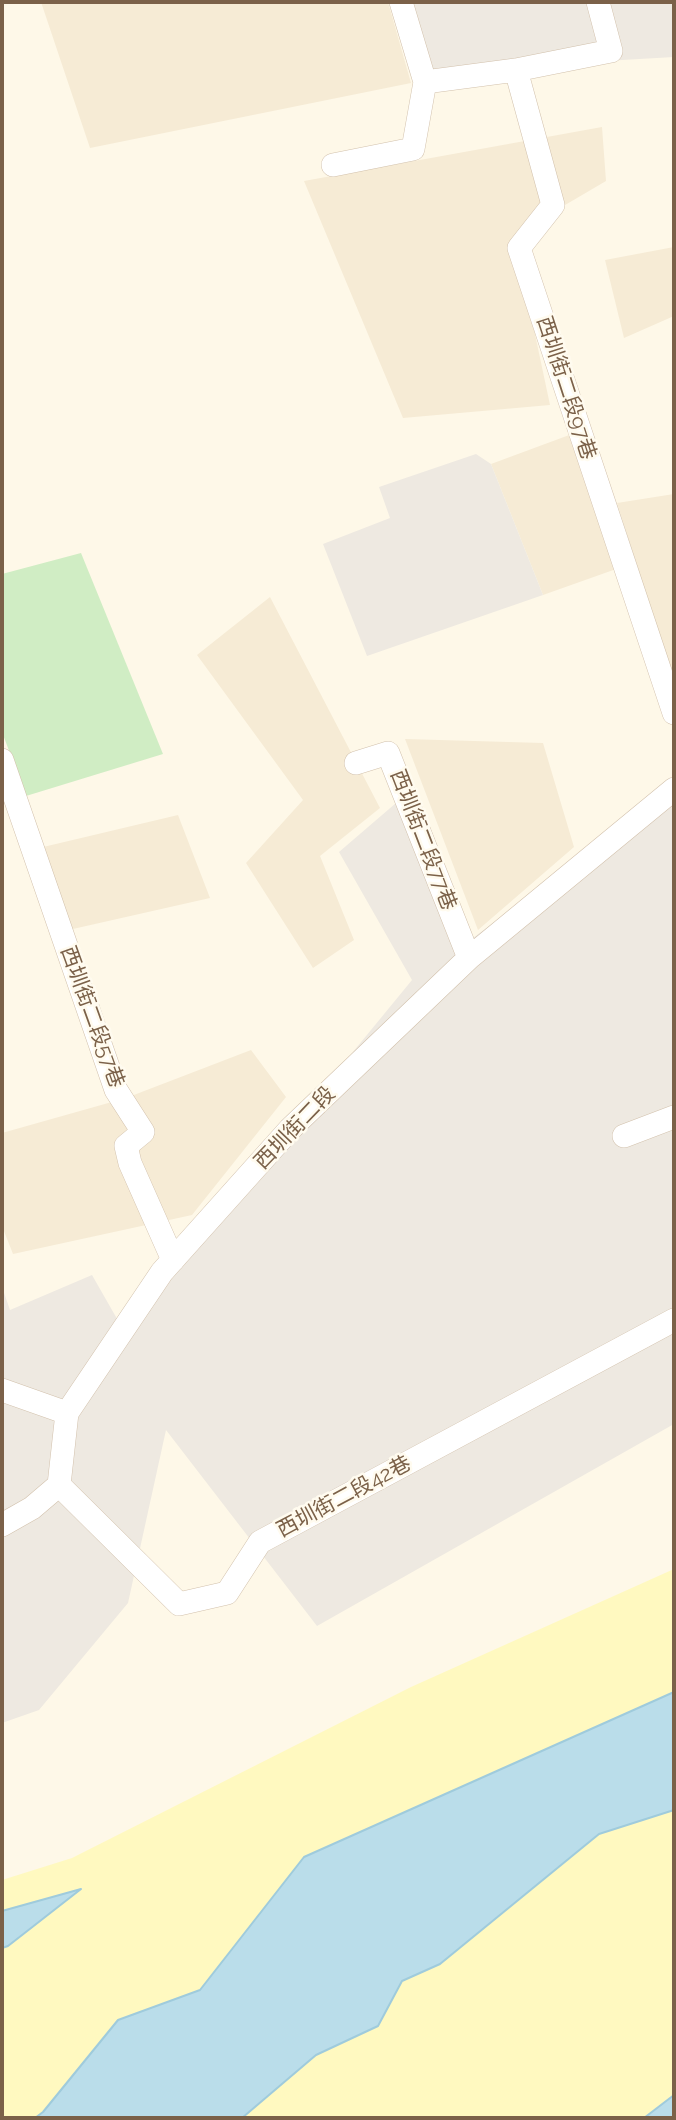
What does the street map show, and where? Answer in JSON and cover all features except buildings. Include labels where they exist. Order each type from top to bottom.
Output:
[{"type":"street","points":[[333,165],[412,149],[425,82],[401,2]]},
{"type":"street","points":[[425,82],[516,70],[611,51],[598,2]]},
{"type":"street","name":"西圳街二段97巷","points":[[516,70],[553,205],[519,248],[674,713]]},
{"type":"street","name":"西圳街二段77巷","points":[[356,763],[388,752],[469,958]]},
{"type":"street","name":"西圳街二段57巷","points":[[2,760],[116,1090],[143,1132],[126,1146],[130,1163],[173,1260]]},
{"type":"street","name":"西圳街二段","points":[[59,1485],[67,1413],[173,1260],[290,1129],[469,958],[674,789]]},
{"type":"street","points":[[624,1136],[674,1117]]},
{"type":"street","name":"西圳街二段42巷","points":[[59,1485],[178,1604],[227,1593],[260,1542],[674,1320]]},
{"type":"street","points":[[2,1390],[67,1413]]},
{"type":"street","points":[[2,1525],[33,1508],[59,1485]]},
{"type":"shaded area","points":[[41,2],[388,2],[411,83],[90,148]]},
{"type":"shaded area","points":[[411,2],[674,2],[674,57],[433,71]]},
{"type":"shaded area","points":[[602,127],[606,181],[514,235],[550,405],[403,418],[304,181]]},
{"type":"shaded area","points":[[674,247],[674,316],[624,338],[605,260]]},
{"type":"shaded area","points":[[572,434],[619,568],[543,595],[491,464]]},
{"type":"shaded area","points":[[476,454],[491,464],[543,595],[367,656],[323,544],[390,518],[379,487]]},
{"type":"shaded area","points":[[674,494],[674,682],[617,503]]},
{"type":"shaded area","points":[[270,597],[380,808],[320,856],[354,940],[313,968],[246,863],[303,800],[197,655]]},
{"type":"shaded area","points":[[405,739],[543,743],[574,847],[478,930]]},
{"type":"shaded area","points":[[674,786],[674,1424],[317,1626],[166,1430],[128,1603],[39,1710],[2,1723],[2,1287],[10,1310],[92,1275],[124,1331],[412,980],[339,852],[396,803],[473,938]]},
{"type":"shaded area","points":[[178,815],[210,898],[64,931],[39,848]]},
{"type":"shaded area","points":[[251,1050],[286,1097],[192,1215],[13,1254],[2,1226],[2,1133],[126,1098]]},
{"type":"green space","points":[[81,553],[163,754],[26,796],[2,732],[2,574]]},
{"type":"sand","points":[[674,1569],[674,2117],[2,2118],[2,1880],[72,1858],[411,1687]]},
{"type":"water","points":[[674,1692],[674,1810],[599,1834],[440,1964],[402,1981],[378,2026],[316,2055],[242,2118],[35,2118],[43,2112],[118,2020],[200,1990],[304,1857]]},
{"type":"water","points":[[81,1889],[8,1946],[2,1948],[2,1911]]},
{"type":"water","points":[[674,2095],[674,2118],[644,2118]]}]
